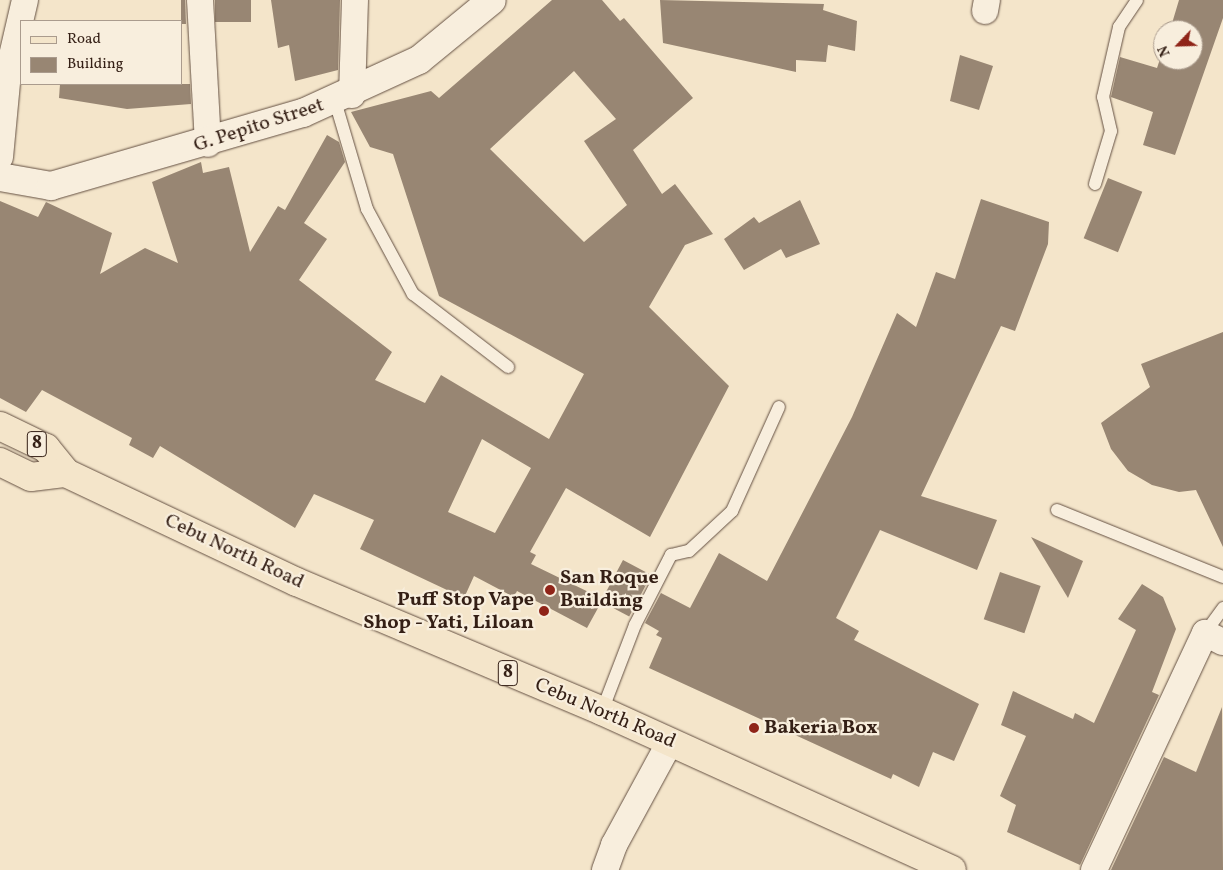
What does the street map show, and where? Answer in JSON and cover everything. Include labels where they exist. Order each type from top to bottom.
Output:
[{"type":"main road","name":"Cebu North Road","points":[[0,426],[46,448],[66,473],[297,582],[602,711],[952,870]]},
{"type":"main road","name":"8","points":[[0,462],[31,477],[66,473]]},
{"type":"street","points":[[20,20],[25,0]]},
{"type":"street","points":[[200,0],[208,144]]},
{"type":"street","points":[[344,98],[355,0]]},
{"type":"street","name":"G. Pepito Street","points":[[0,177],[51,186],[208,144],[344,98],[419,60],[492,0]]},
{"type":"street","points":[[0,156],[8,73],[20,21]]},
{"type":"street","points":[[1094,870],[1214,637]]},
{"type":"street","points":[[605,870],[614,844],[670,742]]},
{"type":"lane","points":[[1094,184],[1111,131],[1103,97],[1119,27],[1137,0]]},
{"type":"lane","points":[[344,98],[367,209],[413,294],[508,367]]},
{"type":"lane","points":[[602,711],[635,625],[672,555],[689,551],[732,511],[779,407]]},
{"type":"lane","points":[[1057,510],[1223,577]]},
{"type":"lane","points":[[1214,637],[1223,608]]},
{"type":"building","points":[[181,0],[185,0],[186,24],[182,24]]},
{"type":"building","points":[[215,0],[251,0],[251,22],[215,22]]},
{"type":"building","points":[[271,0],[340,0],[338,70],[295,81],[289,45],[278,48]]},
{"type":"building","points":[[552,0],[602,0],[620,21],[624,18],[693,98],[633,150],[662,194],[675,184],[713,234],[685,245],[649,307],[729,386],[650,537],[566,488],[530,552],[536,555],[531,564],[603,599],[587,628],[517,591],[514,597],[474,576],[464,598],[360,549],[374,520],[314,494],[295,528],[160,446],[153,458],[129,445],[132,438],[42,390],[26,412],[0,398],[0,201],[38,217],[46,202],[112,233],[100,274],[145,248],[178,263],[152,182],[201,162],[203,173],[229,167],[250,252],[278,206],[285,210],[327,135],[339,142],[345,162],[304,223],[327,239],[299,280],[392,352],[375,380],[425,403],[441,375],[549,439],[584,374],[439,296],[393,154],[370,147],[351,112],[431,91],[439,98]],"holes":[[[574,71],[616,119],[584,141],[627,205],[584,242],[490,149]],[[482,439],[531,468],[495,533],[448,512]]]},
{"type":"building","points":[[660,0],[824,4],[823,10],[857,21],[855,51],[828,45],[826,62],[796,60],[796,72],[663,43]]},
{"type":"building","points":[[1179,0],[1223,0],[1223,18],[1175,155],[1143,145],[1153,112],[1111,97],[1120,57],[1153,67],[1153,70],[1203,70],[1203,20],[1173,20]]},
{"type":"building","points":[[960,55],[993,66],[979,110],[950,101]]},
{"type":"building","points":[[190,84],[191,104],[127,109],[59,98],[60,85]]},
{"type":"building","points":[[1108,178],[1142,192],[1118,252],[1084,238]]},
{"type":"building","points":[[981,199],[1049,222],[1048,244],[1015,331],[1001,326],[921,496],[997,520],[977,570],[880,530],[836,618],[859,631],[854,640],[979,704],[954,761],[933,752],[919,787],[893,774],[891,779],[649,668],[662,638],[656,635],[659,631],[645,623],[661,593],[690,608],[719,553],[767,581],[852,417],[897,313],[916,327],[936,272],[955,279]]},
{"type":"building","points":[[800,200],[820,244],[786,258],[781,249],[744,270],[724,239],[754,217],[759,223]]},
{"type":"building","points":[[1223,332],[1223,547],[1196,490],[1179,492],[1152,485],[1128,471],[1111,449],[1101,423],[1150,387],[1141,364]]},
{"type":"building","points":[[1031,537],[1083,561],[1068,598]]},
{"type":"building","points":[[623,560],[651,575],[629,617],[601,601]]},
{"type":"building","points":[[1000,572],[1041,586],[1024,633],[984,619]]},
{"type":"building","points":[[1142,584],[1163,597],[1176,629],[1152,692],[1159,695],[1080,865],[1007,832],[1016,805],[1000,796],[1026,736],[1001,725],[1013,691],[1073,719],[1075,713],[1094,723],[1136,630],[1118,619]]},
{"type":"building","points":[[1222,707],[1223,870],[1111,870],[1164,757],[1196,772]]},
{"type":"place","name":"San Roque Building","points":[[550,590]]},
{"type":"place","name":"Puff Stop Vape Shop - Yati, Liloan","points":[[544,611]]},
{"type":"place","name":"Bakeria Box","points":[[754,728]]}]
